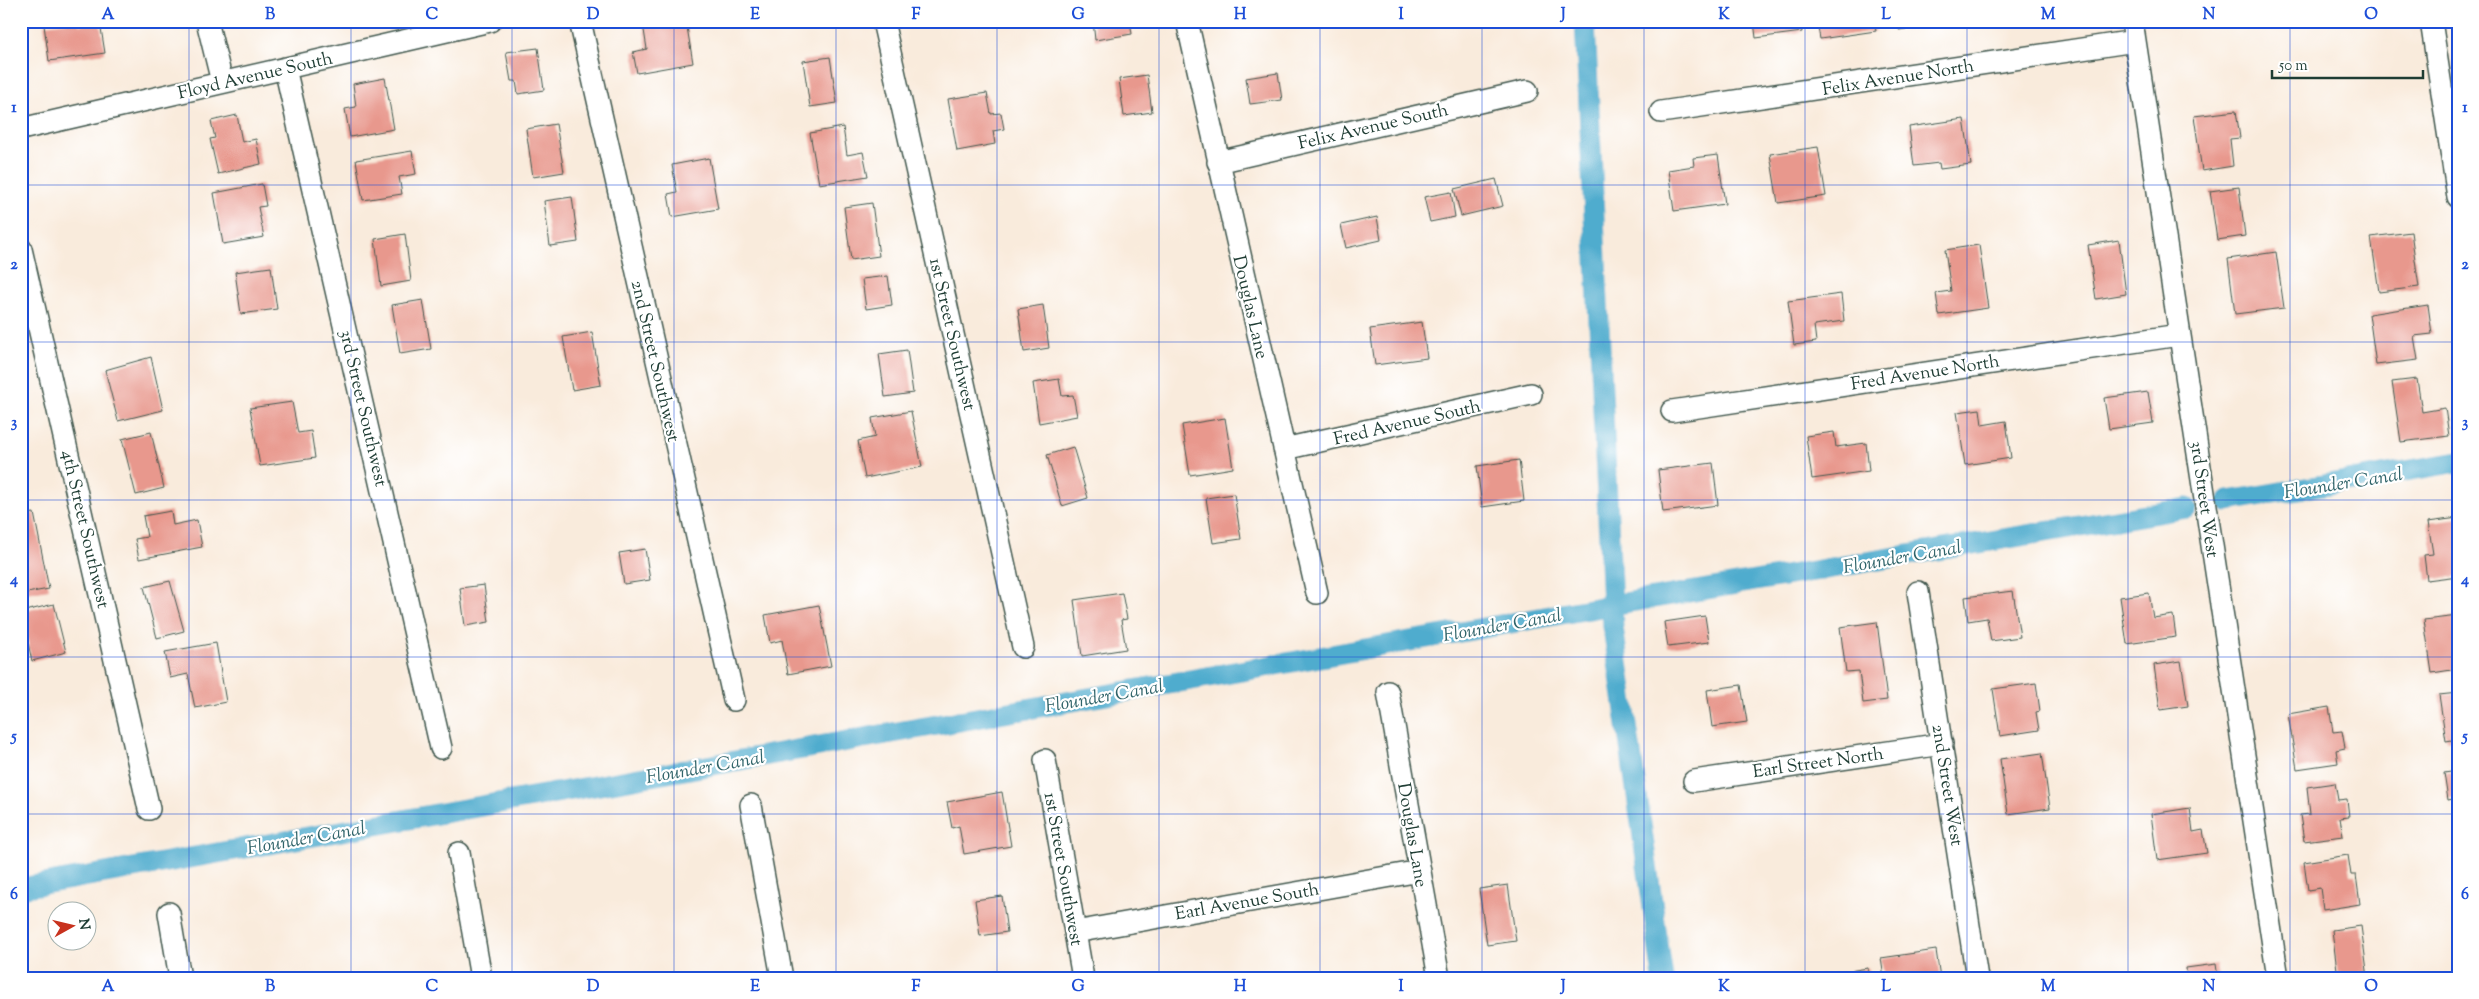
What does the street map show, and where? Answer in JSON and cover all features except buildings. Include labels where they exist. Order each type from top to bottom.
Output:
[{"type":"street","points":[[208,21],[222,82]]},
{"type":"street","name":"Floyd Avenue South","points":[[21,128],[490,21]]},
{"type":"street","name":"2nd Street Southwest","points":[[580,21],[734,700]]},
{"type":"street","name":"1st Street Southwest","points":[[883,21],[1023,647]]},
{"type":"street","name":"Douglas Lane","points":[[1187,21],[1317,593]]},
{"type":"street","points":[[2431,21],[2458,197]]},
{"type":"street","name":"Felix Avenue North","points":[[1661,112],[2133,31]]},
{"type":"street","name":"3rd Street West","points":[[2133,31],[2179,334],[2199,448],[2212,558],[2278,978]]},
{"type":"street","name":"3rd Street Southwest","points":[[285,68],[442,748]]},
{"type":"street","name":"Felix Avenue South","points":[[1218,162],[1527,91]]},
{"type":"street","name":"4th Street Southwest","points":[[21,249],[149,809]]},
{"type":"street","name":"Fred Avenue North","points":[[1672,411],[2179,334]]},
{"type":"street","name":"Fred Avenue South","points":[[1284,449],[1531,394]]},
{"type":"street","name":"2nd Street West","points":[[1918,592],[1978,978]]},
{"type":"street","name":"Douglas Lane","points":[[1388,692],[1439,978]]},
{"type":"street","name":"Earl Street North","points":[[1694,781],[1942,744]]},
{"type":"street","name":"1st Street Southwest","points":[[1045,760],[1083,978]]},
{"type":"street","points":[[751,805],[782,978]]},
{"type":"street","points":[[459,853],[482,978]]},
{"type":"street","name":"Earl Avenue South","points":[[1075,932],[1420,871]]},
{"type":"street","points":[[169,913],[180,978]]},
{"type":"waterway","points":[[1585,21],[1613,627],[1663,978]]},
{"type":"waterway","name":"Flounder Canal","points":[[2228,501],[2458,462]]},
{"type":"waterway","name":"Flounder Canal","points":[[21,888],[1612,605],[2187,508]]}]
